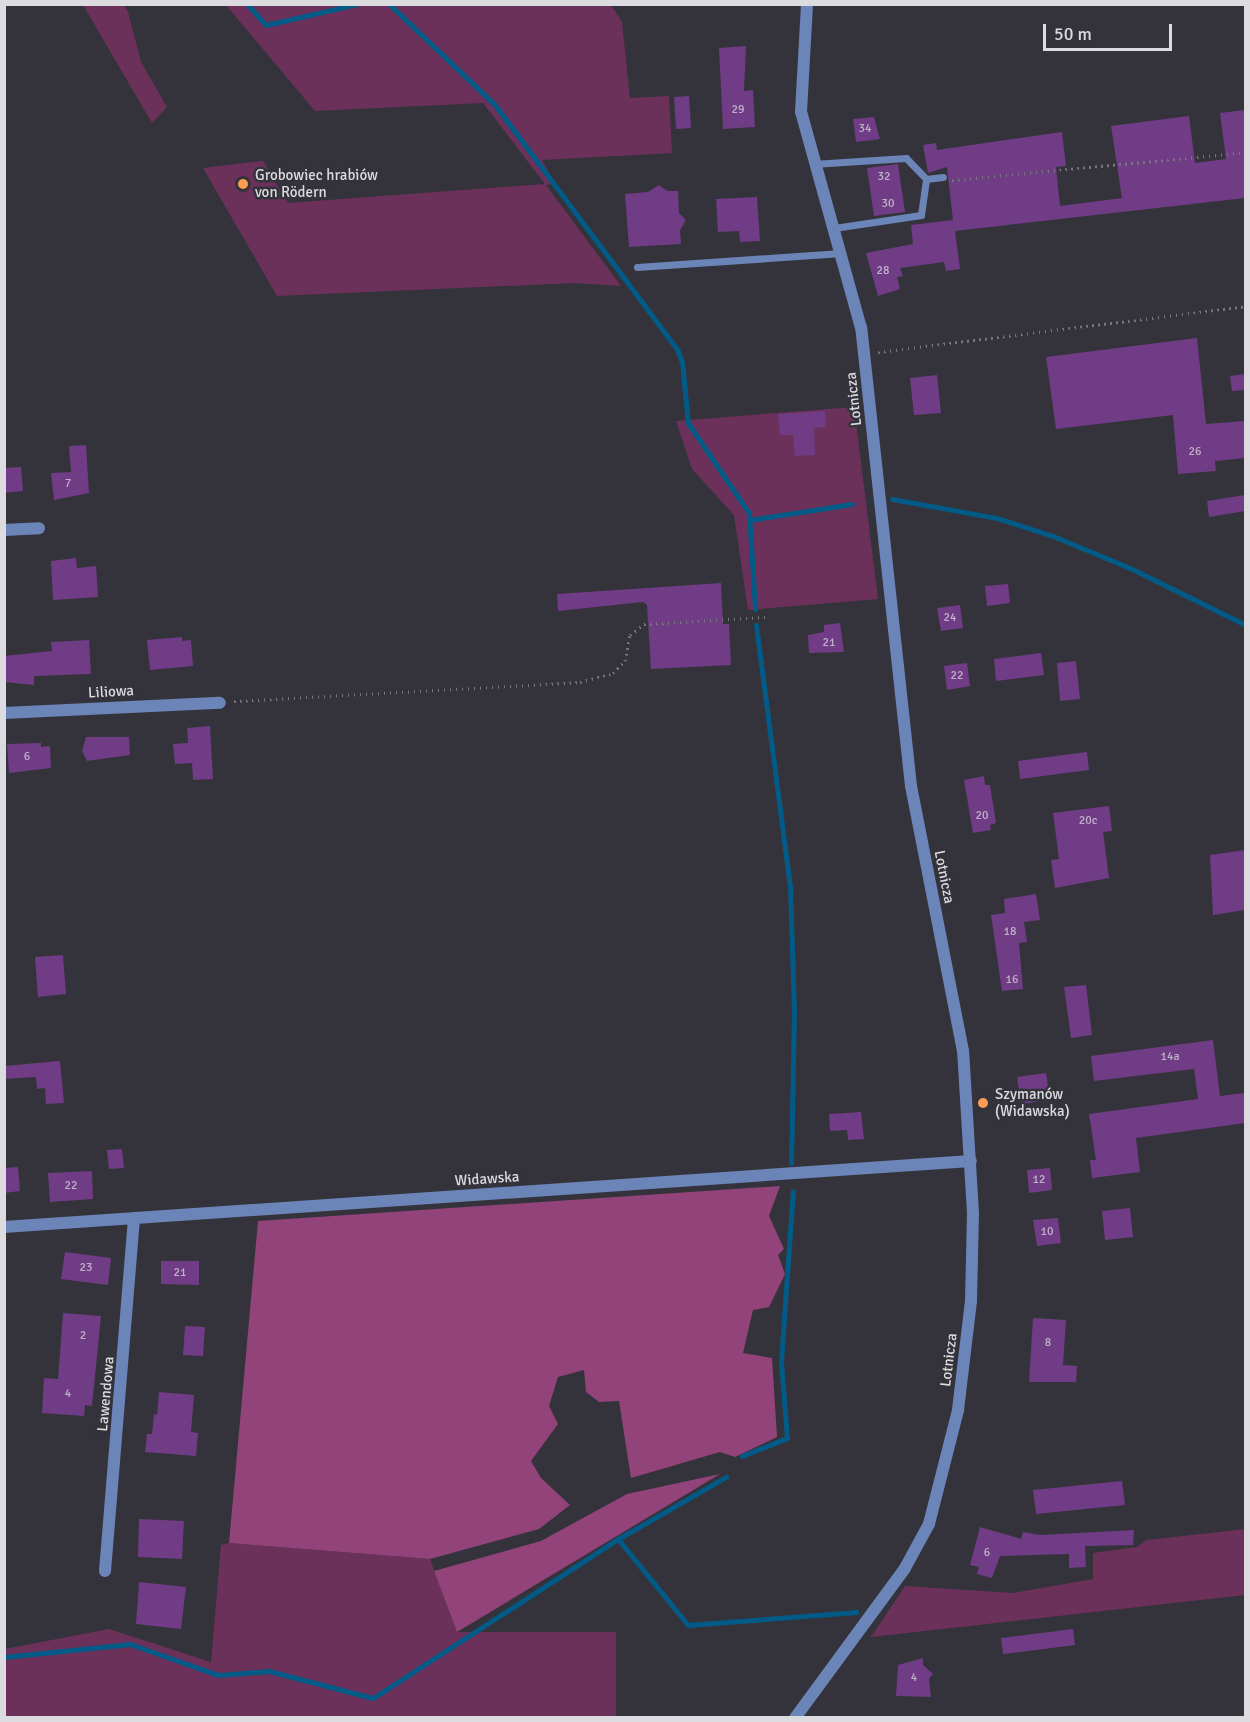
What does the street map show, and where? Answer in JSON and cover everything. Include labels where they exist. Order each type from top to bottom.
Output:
[{"type":"street","name":"Lotnicza","points":[[795,1718],[905,1568],[929,1524],[946,1470],[961,1388],[971,1301],[971,1161],[963,1051],[911,786],[864,353],[842,253],[813,164],[801,112],[807,4]]},
{"type":"street","points":[[4,530],[39,528]]},
{"type":"street","name":"Liliowa","points":[[4,713],[220,703]]},
{"type":"street","name":"Widawska","points":[[4,1227],[971,1161]]},
{"type":"street","name":"Lawendowa","points":[[105,1571],[135,1218]]},
{"type":"lane","points":[[813,164],[906,158],[926,179]]},
{"type":"lane","points":[[926,179],[943,177]]},
{"type":"lane","points":[[834,228],[921,215],[926,179]]},
{"type":"lane","points":[[637,267],[842,253]]},
{"type":"path","points":[[943,177],[957,182],[1245,152]]},
{"type":"path","points":[[864,353],[1245,306]]},
{"type":"path","points":[[220,703],[580,682],[613,673],[625,661],[630,635],[644,624],[767,616]]},
{"type":"shaded area","points":[[83,5],[124,5],[128,12],[141,62],[167,107],[152,123]]},
{"type":"shaded area","points":[[226,5],[611,5],[622,22],[630,98],[669,96],[672,153],[542,160],[555,184],[546,185],[621,286],[575,283],[277,296],[203,168],[263,161],[288,203],[545,184],[483,103],[315,111]]},
{"type":"shaded area","points":[[854,407],[878,599],[748,610],[734,515],[692,469],[676,421]]},
{"type":"shaded area","points":[[780,1186],[769,1216],[784,1249],[778,1255],[785,1274],[769,1307],[753,1310],[743,1353],[772,1358],[777,1437],[735,1457],[720,1452],[631,1478],[619,1401],[599,1402],[586,1392],[584,1370],[558,1377],[549,1406],[558,1424],[531,1461],[541,1478],[570,1505],[539,1529],[430,1559],[229,1543],[258,1221]]},
{"type":"shaded area","points":[[720,1474],[457,1632],[434,1571],[541,1541],[627,1494]]},
{"type":"shaded area","points":[[1245,1529],[1245,1595],[871,1637],[905,1586],[1013,1593],[1093,1579],[1093,1553],[1137,1547],[1147,1540]]},
{"type":"shaded area","points":[[229,1543],[430,1559],[457,1632],[616,1632],[616,1717],[5,1718],[5,1649],[109,1629],[211,1662],[221,1545]]},
{"type":"building","points":[[746,46],[744,91],[753,90],[755,127],[723,129],[719,48]]},
{"type":"building","points":[[689,96],[691,128],[676,129],[674,97]]},
{"type":"building","points":[[1245,110],[1245,198],[955,231],[960,269],[946,271],[944,262],[900,268],[903,276],[897,277],[900,289],[878,296],[866,253],[913,244],[911,225],[953,220],[947,167],[928,173],[923,145],[936,143],[937,150],[1062,132],[1066,166],[1056,167],[1060,206],[1122,198],[1111,126],[1189,116],[1195,163],[1226,159],[1220,113]]},
{"type":"building","points":[[874,117],[880,139],[856,142],[853,119]]},
{"type":"building","points":[[898,164],[905,212],[874,216],[867,168]]},
{"type":"building","points":[[659,185],[667,191],[678,191],[679,213],[686,220],[680,230],[681,244],[629,247],[625,194],[648,192]]},
{"type":"building","points":[[757,197],[760,241],[740,242],[739,231],[718,232],[716,199]]},
{"type":"building","points":[[1197,338],[1206,424],[1245,421],[1245,458],[1215,461],[1216,471],[1178,474],[1173,415],[1056,429],[1046,357]]},
{"type":"building","points":[[1245,374],[1245,390],[1232,391],[1230,376]]},
{"type":"building","points":[[937,375],[941,413],[914,415],[910,378]]},
{"type":"building","points":[[825,411],[826,427],[814,428],[815,455],[795,456],[793,435],[780,435],[778,414]]},
{"type":"building","points":[[86,445],[89,493],[54,500],[51,473],[71,472],[69,446]]},
{"type":"building","points":[[21,467],[23,491],[4,493],[4,468]]},
{"type":"building","points":[[1245,495],[1245,511],[1209,517],[1207,501]]},
{"type":"building","points":[[76,558],[77,568],[96,566],[98,597],[53,600],[51,561]]},
{"type":"building","points":[[721,583],[723,624],[729,624],[731,665],[651,669],[647,605],[643,602],[558,611],[557,594]]},
{"type":"building","points":[[1008,584],[1010,603],[987,606],[985,586]]},
{"type":"building","points":[[960,605],[963,628],[941,631],[937,608]]},
{"type":"building","points":[[840,623],[844,652],[809,653],[808,635],[824,632],[824,625]]},
{"type":"building","points":[[182,637],[182,641],[191,640],[193,666],[150,670],[147,640]]},
{"type":"building","points":[[89,640],[91,674],[34,676],[34,685],[4,682],[4,656],[52,651],[51,642]]},
{"type":"building","points":[[1041,653],[1044,675],[996,681],[994,659]]},
{"type":"building","points":[[1076,661],[1080,699],[1060,701],[1057,663]]},
{"type":"building","points":[[967,663],[970,686],[947,690],[944,666]]},
{"type":"building","points":[[210,726],[213,779],[193,780],[192,763],[175,764],[173,744],[188,743],[187,728]]},
{"type":"building","points":[[86,737],[129,737],[130,755],[87,761],[82,751]]},
{"type":"building","points":[[41,743],[41,747],[50,746],[51,768],[9,773],[7,744]]},
{"type":"building","points":[[1087,752],[1089,770],[1020,779],[1018,761]]},
{"type":"building","points":[[984,776],[985,785],[990,785],[996,823],[990,825],[991,830],[973,833],[964,780]]},
{"type":"building","points":[[1109,806],[1112,831],[1103,832],[1109,878],[1055,888],[1051,860],[1059,859],[1053,813]]},
{"type":"building","points":[[1245,850],[1245,910],[1213,915],[1210,855]]},
{"type":"building","points":[[1036,894],[1040,920],[1024,922],[1027,942],[1019,943],[1023,989],[1002,991],[991,915],[1005,913],[1004,899]]},
{"type":"building","points":[[63,955],[66,994],[38,997],[35,957]]},
{"type":"building","points":[[1086,985],[1092,1035],[1071,1038],[1064,987]]},
{"type":"building","points":[[1213,1040],[1220,1096],[1245,1093],[1245,1123],[1136,1138],[1140,1172],[1092,1178],[1090,1160],[1096,1160],[1089,1114],[1198,1099],[1194,1069],[1094,1081],[1091,1056]]},
{"type":"building","points":[[60,1061],[64,1103],[46,1104],[45,1088],[37,1089],[36,1077],[4,1079],[4,1066]]},
{"type":"building","points":[[1046,1073],[1050,1100],[1021,1104],[1017,1077]]},
{"type":"building","points":[[861,1112],[864,1139],[848,1140],[847,1130],[830,1131],[829,1114]]},
{"type":"building","points":[[122,1149],[124,1168],[109,1169],[107,1150]]},
{"type":"building","points":[[18,1167],[20,1191],[4,1193],[4,1168]]},
{"type":"building","points":[[1050,1168],[1052,1190],[1029,1193],[1027,1170]]},
{"type":"building","points":[[92,1171],[93,1199],[50,1202],[48,1173]]},
{"type":"building","points":[[1130,1208],[1133,1237],[1105,1240],[1102,1211]]},
{"type":"building","points":[[1058,1218],[1061,1243],[1037,1246],[1033,1220]]},
{"type":"building","points":[[65,1252],[111,1258],[108,1285],[61,1279]]},
{"type":"building","points":[[161,1261],[199,1261],[199,1285],[161,1284]]},
{"type":"building","points":[[63,1313],[101,1316],[92,1406],[85,1405],[84,1416],[42,1413],[44,1378],[58,1379]]},
{"type":"building","points":[[1033,1318],[1066,1320],[1063,1365],[1077,1366],[1076,1382],[1029,1382]]},
{"type":"building","points":[[185,1326],[205,1327],[203,1356],[183,1355]]},
{"type":"building","points":[[159,1392],[194,1395],[191,1432],[198,1433],[196,1456],[145,1452],[147,1434],[152,1434],[154,1414],[157,1415]]},
{"type":"building","points":[[1122,1481],[1125,1505],[1036,1514],[1033,1490]]},
{"type":"building","points":[[139,1519],[184,1521],[182,1559],[138,1557]]},
{"type":"building","points":[[980,1527],[1021,1539],[1023,1532],[1040,1535],[1134,1530],[1133,1545],[1085,1546],[1086,1567],[1069,1568],[1069,1554],[1000,1556],[992,1578],[977,1574],[979,1567],[970,1565]]},
{"type":"building","points":[[139,1582],[186,1587],[181,1629],[136,1624]]},
{"type":"building","points":[[1073,1629],[1075,1645],[1003,1654],[1001,1638]]},
{"type":"building","points":[[923,1658],[923,1665],[933,1674],[929,1679],[931,1697],[896,1696],[898,1665]]},
{"type":"waterway","points":[[247,4],[266,25],[357,4]]},
{"type":"waterway","points":[[389,4],[495,105],[677,349],[682,362],[688,423],[749,513],[755,609]]},
{"type":"waterway","points":[[892,499],[997,518],[1053,536],[1130,568],[1246,625]]},
{"type":"waterway","points":[[749,520],[852,504]]},
{"type":"waterway","points":[[756,625],[790,886],[794,1010],[791,1163]]},
{"type":"waterway","points":[[742,1456],[787,1438],[781,1361],[793,1191]]},
{"type":"waterway","points":[[4,1657],[130,1644],[218,1675],[269,1671],[373,1698],[618,1539],[726,1477]]},
{"type":"waterway","points":[[618,1539],[688,1625],[856,1612]]},
{"type":"place","name":"Grobowiec hrabiów von Rödern","points":[[243,184]]},
{"type":"place","name":"Szymanów (Widawska)","points":[[983,1103]]}]
